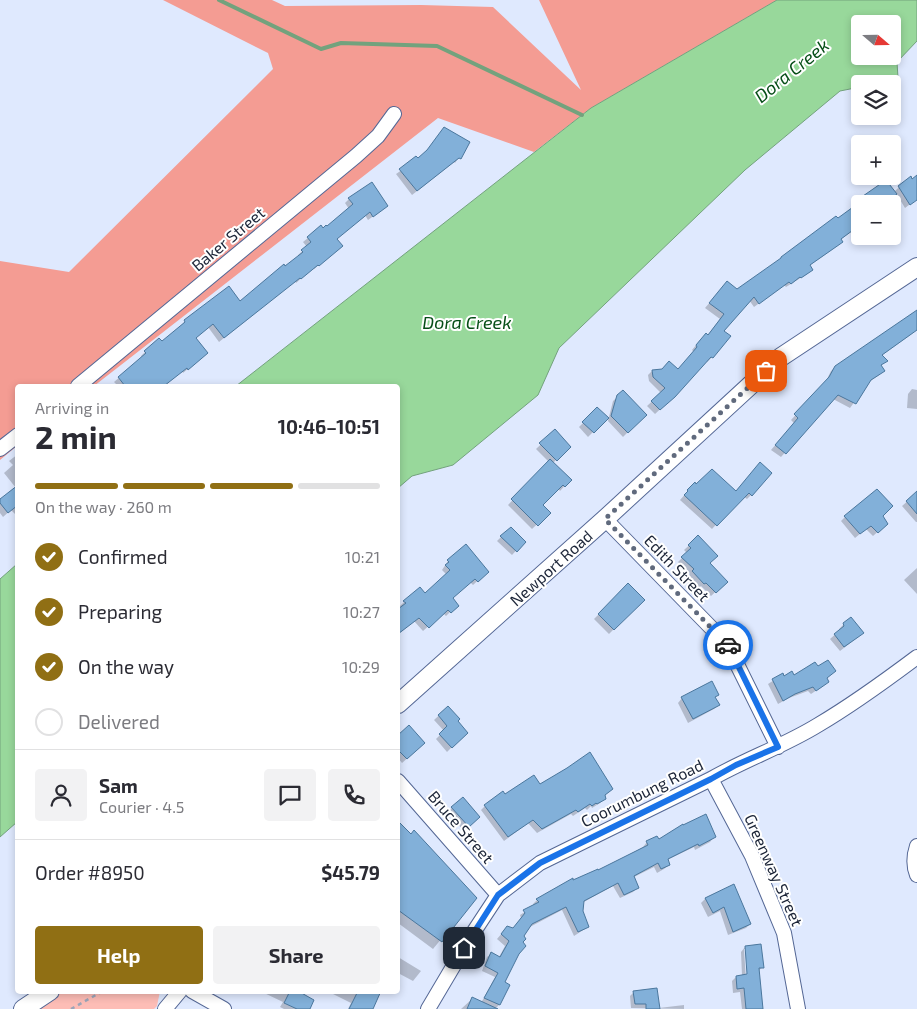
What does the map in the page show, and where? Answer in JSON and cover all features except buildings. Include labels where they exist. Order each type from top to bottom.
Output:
[{"type":"street","name":"Baker Street","points":[[80,384],[356,156],[378,136],[394,114]]},
{"type":"street","name":"Newport Road","points":[[400,702],[605,519],[781,357],[917,268]]},
{"type":"street","points":[[0,449],[15,437]]},
{"type":"street","name":"Edith Street","points":[[605,519],[727,644],[778,747]]},
{"type":"street","name":"Coorumbung Road","points":[[428,1009],[498,895],[540,863],[736,765],[778,747],[819,725],[917,657]]},
{"type":"street","name":"Greenway Street","points":[[711,779],[752,856],[784,933],[798,1009]]},
{"type":"street","name":"Bruce Street","points":[[400,783],[498,895]]},
{"type":"street","points":[[917,846],[914,868],[917,875]]},
{"type":"street","points":[[23,1009],[46,994]]},
{"type":"street","points":[[165,1009],[178,994]]},
{"type":"street","points":[[197,994],[224,1009]]},
{"type":"path","points":[[72,1009],[99,994]]},
{"type":"shaded area","points":[[163,0],[272,0],[285,6],[421,5],[493,7],[581,90],[539,0],[777,0],[591,108],[534,152],[438,118],[97,384],[15,384],[15,448],[0,460],[0,261],[69,272],[273,69],[268,53]]},
{"type":"shaded area","points":[[58,994],[159,994],[157,1006],[154,1009],[35,1009]]},
{"type":"water","name":"Dora Creek","points":[[777,0],[917,0],[917,41],[901,58],[901,15],[851,15],[851,65],[897,65],[898,75],[851,75],[851,89],[840,91],[745,170],[559,348],[538,395],[453,465],[412,476],[400,486],[400,384],[239,384],[591,108]]},
{"type":"water","points":[[15,566],[15,824],[0,837],[0,579]]},
{"type":"waterway","points":[[219,0],[321,49],[341,43],[437,46],[582,115]]},
{"type":"way so far","points":[[728,645],[605,519],[766,371]]},
{"type":"route","points":[[464,948],[498,895],[540,863],[736,765],[778,747],[728,645]]}]
